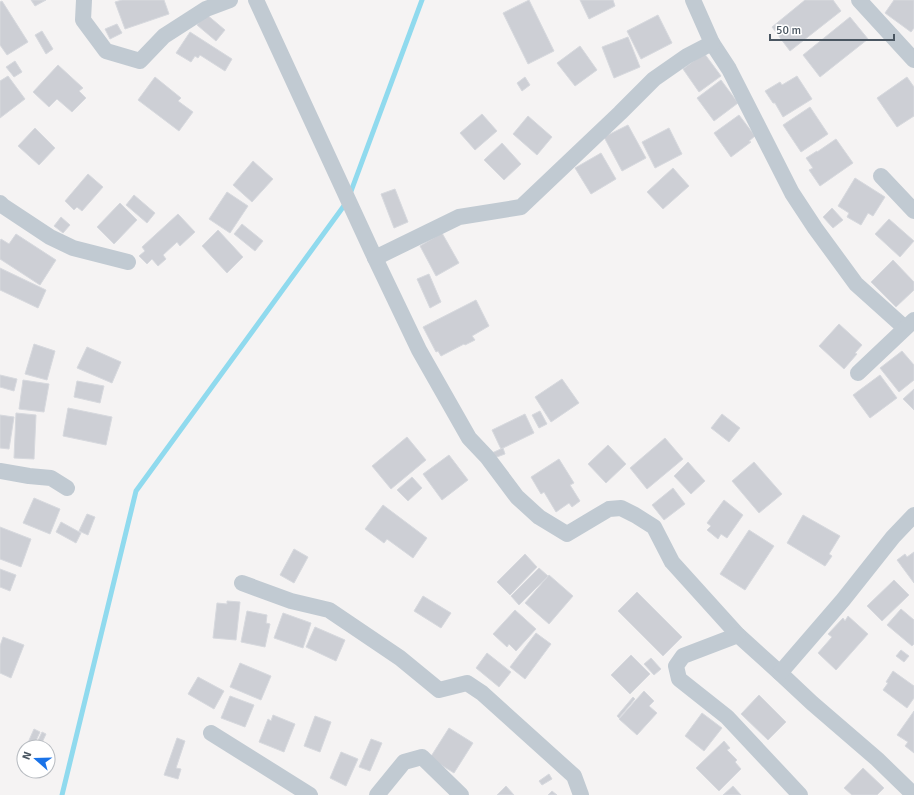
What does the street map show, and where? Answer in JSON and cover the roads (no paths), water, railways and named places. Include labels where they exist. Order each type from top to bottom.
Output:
[{"type":"street","points":[[84,0],[83,20],[106,50],[140,61],[164,36],[206,9],[230,0]]},
{"type":"street","points":[[256,0],[419,350],[469,438],[487,457],[517,497],[539,517],[567,534],[609,508],[621,508],[654,527],[672,562],[738,635],[812,703],[878,759],[914,795]]},
{"type":"street","points":[[693,0],[712,43],[729,69],[792,193],[815,228],[856,284],[910,324],[858,373]]},
{"type":"street","points":[[860,0],[914,60]]},
{"type":"street","points":[[375,258],[459,217],[521,207],[654,79],[687,56],[712,43]]},
{"type":"street","points":[[881,176],[914,211]]},
{"type":"street","points":[[0,203],[50,237],[74,248],[128,262]]},
{"type":"street","points":[[0,471],[51,478],[67,488]]},
{"type":"street","points":[[780,672],[843,600],[893,537],[914,515]]},
{"type":"street","points":[[242,584],[291,601],[329,610],[400,658],[439,690],[467,683],[482,693],[574,776],[581,795]]},
{"type":"street","points":[[738,635],[683,656],[676,666],[679,679],[727,717],[800,795]]},
{"type":"street","points":[[211,733],[310,795]]},
{"type":"street","points":[[377,795],[404,762],[422,757],[461,795]]},
{"type":"waterway","points":[[350,194],[422,0]]},
{"type":"waterway","points":[[62,795],[136,491],[346,203]]}]
